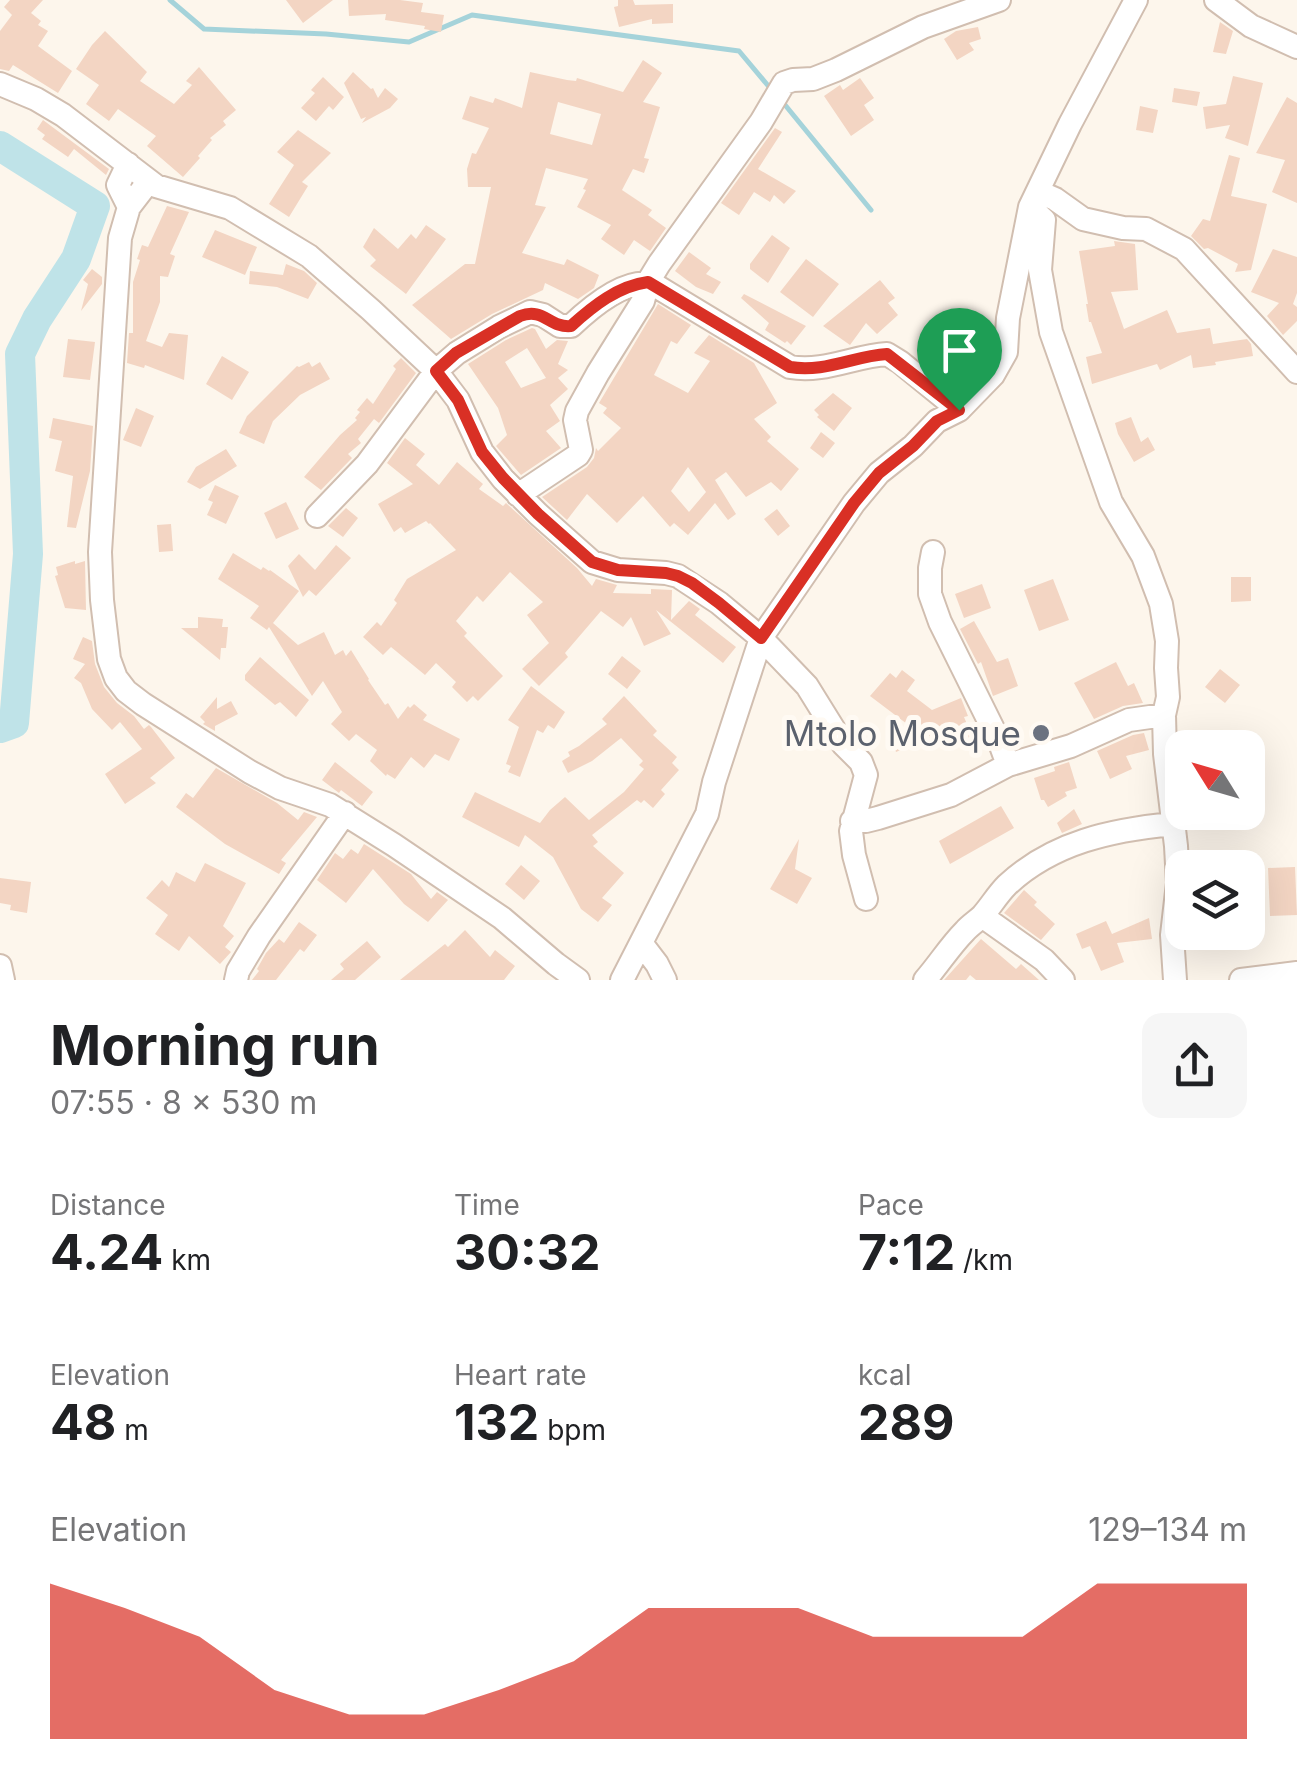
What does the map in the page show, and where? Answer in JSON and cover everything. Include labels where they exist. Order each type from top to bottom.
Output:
[{"type":"street","points":[[518,494],[578,456],[581,450],[577,411],[643,301],[648,282],[761,122],[784,83],[813,79],[923,27],[999,0]]},
{"type":"street","points":[[624,979],[707,814],[761,638],[879,473],[937,421],[959,410],[992,376],[1006,352],[1008,318],[1034,199],[1136,0]]},
{"type":"street","points":[[1216,0],[1251,26],[1297,47]]},
{"type":"street","points":[[0,84],[63,115],[166,191],[230,208],[309,256],[436,371],[458,400],[482,452],[518,494],[592,562],[618,570],[678,576],[761,638],[806,686],[866,774],[851,831],[866,899]]},
{"type":"street","points":[[128,164],[118,184],[130,207]]},
{"type":"street","points":[[149,181],[130,207],[122,228],[117,266],[100,552],[109,660],[116,678],[170,722],[280,788],[346,814],[502,918],[578,980]]},
{"type":"street","points":[[1034,199],[1055,198],[1083,220],[1146,229],[1184,249],[1297,372]]},
{"type":"street","points":[[1034,199],[1044,220],[1040,270],[1051,332],[1110,502],[1142,556],[1161,604],[1167,640],[1165,754]]},
{"type":"street","points":[[317,516],[374,456],[436,371],[456,353],[530,312],[560,326],[571,326],[605,298],[648,282],[790,367],[821,368],[887,354],[959,410]]},
{"type":"street","points":[[933,552],[930,594],[954,654],[1008,765]]},
{"type":"street","points":[[852,821],[878,818],[951,795],[1008,765],[1055,752],[1129,720],[1164,714]]},
{"type":"street","points":[[236,980],[259,936],[346,814]]},
{"type":"street","points":[[926,980],[965,930],[1014,879],[1059,850],[1092,837],[1165,825]]},
{"type":"street","points":[[1173,830],[1178,883],[1172,935],[1175,980]]},
{"type":"street","points":[[982,916],[1044,960],[1062,980]]},
{"type":"street","points":[[642,943],[664,980]]},
{"type":"street","points":[[0,966],[3,980]]},
{"type":"street","points":[[1241,980],[1297,973]]},
{"type":"building","points":[[10,0],[43,0],[31,13],[41,21],[38,25],[48,31],[38,46],[72,71],[58,93],[13,65],[9,71],[0,69],[0,31],[12,15],[4,7]]},
{"type":"building","points":[[286,0],[333,0],[303,23]]},
{"type":"building","points":[[348,0],[423,3],[421,12],[444,15],[441,32],[385,20],[386,14],[349,16]]},
{"type":"building","points":[[618,0],[633,0],[635,5],[673,4],[673,23],[652,24],[652,19],[619,27],[614,7]]},
{"type":"building","points":[[1220,22],[1233,31],[1226,54],[1213,52]]},
{"type":"building","points":[[978,27],[981,39],[969,43],[974,50],[957,60],[944,39],[956,31]]},
{"type":"building","points":[[105,31],[147,72],[140,81],[174,104],[192,85],[186,81],[199,67],[236,110],[223,121],[226,125],[210,138],[200,158],[183,177],[147,146],[156,136],[118,109],[109,121],[86,104],[99,85],[76,69]]},
{"type":"building","points":[[643,60],[662,73],[643,102],[660,107],[644,158],[649,159],[644,173],[633,169],[622,190],[652,210],[648,215],[666,228],[650,251],[634,240],[624,255],[601,239],[611,225],[577,207],[588,179],[546,168],[535,205],[546,207],[522,253],[564,265],[567,259],[599,275],[594,288],[578,299],[545,283],[543,290],[451,339],[412,305],[465,264],[475,264],[491,187],[468,187],[467,169],[472,153],[476,154],[489,128],[462,119],[470,96],[493,103],[495,98],[522,108],[530,72],[567,80],[577,78],[623,92]],"holes":[[[558,102],[601,114],[592,145],[550,134]]]},
{"type":"building","points":[[353,72],[373,88],[378,98],[385,88],[398,99],[390,108],[362,123],[366,117],[361,119],[344,83]]},
{"type":"building","points":[[1233,76],[1263,83],[1248,146],[1225,138],[1230,125],[1206,129],[1203,107],[1226,104]]},
{"type":"building","points":[[323,77],[344,97],[316,121],[301,108]]},
{"type":"building","points":[[860,78],[874,98],[864,105],[874,120],[851,136],[824,96],[840,85],[843,90]]},
{"type":"building","points":[[1174,88],[1200,92],[1197,106],[1172,102]]},
{"type":"building","points":[[1287,97],[1297,103],[1297,203],[1272,192],[1285,160],[1256,153]]},
{"type":"building","points":[[1140,106],[1158,110],[1153,133],[1136,130]]},
{"type":"building","points":[[43,120],[109,169],[106,175],[74,149],[68,157],[42,139],[45,135],[37,129]]},
{"type":"building","points":[[775,128],[782,132],[758,169],[796,191],[784,204],[774,195],[770,202],[754,192],[739,215],[721,203]]},
{"type":"building","points":[[298,130],[331,153],[302,182],[308,186],[289,217],[269,204],[294,165],[277,152]]},
{"type":"building","points":[[1229,155],[1240,158],[1231,196],[1267,204],[1251,270],[1235,272],[1238,264],[1204,249],[1191,236],[1203,219],[1210,221]]},
{"type":"building","points":[[167,206],[189,212],[170,254],[175,256],[168,277],[160,276],[160,302],[146,341],[162,347],[169,333],[188,335],[184,380],[145,365],[144,368],[127,363],[129,333],[133,333],[133,282],[140,260],[137,259],[142,245],[148,247]]},
{"type":"building","points":[[426,225],[446,239],[406,294],[370,266],[376,260],[363,247],[374,228],[398,249],[411,234],[416,239]]},
{"type":"building","points":[[215,230],[257,247],[245,275],[202,257]]},
{"type":"building","points":[[772,235],[790,248],[768,283],[750,269],[750,264]]},
{"type":"building","points":[[1114,241],[1135,244],[1138,290],[1111,292],[1124,329],[1167,310],[1177,333],[1210,328],[1213,344],[1247,339],[1253,356],[1193,368],[1191,355],[1160,370],[1157,364],[1092,384],[1086,357],[1102,353],[1089,322],[1079,251],[1115,246]]},
{"type":"building","points":[[1273,249],[1297,257],[1297,293],[1293,304],[1297,307],[1297,321],[1283,335],[1267,316],[1279,303],[1251,292]]},
{"type":"building","points":[[689,252],[711,268],[706,274],[721,282],[713,294],[675,271]]},
{"type":"building","points":[[806,259],[839,284],[813,317],[780,292]]},
{"type":"building","points":[[286,264],[304,271],[317,283],[308,299],[277,287],[249,284],[250,271],[283,275]]},
{"type":"building","points":[[92,269],[102,277],[102,284],[81,311],[88,284],[83,280]]},
{"type":"building","points":[[880,280],[895,298],[888,303],[898,315],[877,334],[866,323],[850,345],[823,326]]},
{"type":"building","points":[[744,294],[806,326],[791,345],[785,343],[765,330],[769,323],[741,298]]},
{"type":"building","points":[[658,304],[691,325],[677,344],[671,341],[654,375],[688,393],[710,361],[694,353],[709,335],[754,363],[777,403],[754,419],[771,437],[767,441],[799,469],[781,491],[771,482],[746,497],[726,472],[715,480],[736,514],[728,520],[715,503],[688,535],[674,523],[670,527],[643,496],[617,523],[587,494],[567,520],[542,497],[587,467],[596,448],[598,451],[621,428],[603,413],[607,408],[599,403]],"holes":[[[688,467],[706,492],[689,512],[671,491]]]},
{"type":"building","points":[[532,328],[546,349],[557,340],[568,341],[558,364],[568,370],[558,378],[568,389],[550,405],[560,421],[546,431],[561,448],[521,475],[496,446],[507,435],[498,408],[468,364]],"holes":[[[527,348],[546,378],[521,388],[505,362]]]},
{"type":"building","points":[[68,339],[95,342],[90,380],[63,377]]},
{"type":"building","points":[[222,356],[249,372],[232,400],[206,384]]},
{"type":"building","points":[[401,358],[416,373],[379,423],[374,419],[358,439],[361,443],[348,454],[352,458],[321,490],[304,477],[357,420],[357,410],[367,398],[373,404]]},
{"type":"building","points":[[309,362],[312,367],[320,362],[330,379],[300,395],[273,421],[264,444],[239,433],[247,416],[297,366]]},
{"type":"building","points":[[833,393],[852,408],[834,431],[814,410]]},
{"type":"building","points":[[136,408],[154,416],[141,447],[123,440]]},
{"type":"building","points":[[1131,417],[1141,442],[1148,437],[1155,450],[1134,462],[1115,423]]},
{"type":"building","points":[[53,418],[93,426],[90,471],[76,528],[67,527],[73,476],[55,471],[62,441],[49,438]]},
{"type":"building","points":[[821,432],[835,443],[823,458],[810,448]]},
{"type":"building","points":[[405,438],[425,454],[416,465],[439,485],[457,462],[483,484],[479,489],[503,506],[506,503],[592,586],[596,579],[617,585],[613,593],[672,590],[671,620],[689,601],[700,609],[695,615],[736,647],[723,663],[656,610],[671,634],[644,646],[631,617],[623,627],[601,611],[565,653],[568,657],[539,686],[522,669],[549,643],[527,615],[543,602],[510,572],[483,602],[477,596],[456,621],[467,633],[464,636],[503,676],[478,701],[473,696],[467,702],[452,687],[456,682],[436,663],[425,675],[391,647],[383,655],[363,637],[377,622],[381,626],[407,579],[456,550],[426,521],[405,533],[401,527],[394,532],[378,504],[413,484],[387,463]]},
{"type":"building","points":[[226,449],[237,466],[200,489],[187,482],[196,467]]},
{"type":"building","points":[[215,485],[239,496],[226,524],[207,515]]},
{"type":"building","points":[[286,502],[299,529],[276,539],[264,513]]},
{"type":"building","points":[[346,508],[358,518],[343,537],[328,526]]},
{"type":"building","points":[[777,509],[790,526],[778,536],[764,519]]},
{"type":"building","points":[[171,524],[173,551],[159,552],[157,525]]},
{"type":"building","points":[[336,545],[351,558],[316,596],[309,590],[303,597],[288,566],[299,554],[315,570]]},
{"type":"building","points":[[233,553],[261,570],[270,570],[299,591],[273,623],[298,645],[324,632],[335,655],[343,650],[346,656],[351,650],[398,719],[414,704],[427,715],[423,720],[460,739],[449,761],[435,754],[424,768],[411,757],[395,779],[370,761],[377,750],[356,734],[349,741],[331,724],[342,712],[323,681],[312,696],[269,627],[267,630],[250,618],[259,606],[218,579]]},
{"type":"building","points":[[85,561],[86,610],[65,608],[55,576],[56,567]]},
{"type":"building","points":[[1231,577],[1251,577],[1251,601],[1231,602]]},
{"type":"building","points":[[1053,579],[1069,620],[1039,631],[1024,590]]},
{"type":"building","points":[[982,584],[991,608],[964,618],[955,594]]},
{"type":"building","points":[[198,617],[223,619],[222,627],[228,627],[226,648],[221,648],[220,660],[181,628],[198,628]]},
{"type":"building","points":[[974,621],[997,662],[1008,658],[1018,686],[993,696],[981,662],[978,664],[960,629]]},
{"type":"building","points":[[83,637],[92,641],[104,687],[144,729],[149,725],[175,758],[150,778],[156,783],[125,804],[105,774],[142,749],[120,722],[112,730],[92,709],[81,683],[74,678],[85,664],[73,659]]},
{"type":"building","points":[[622,656],[641,671],[627,689],[608,674]]},
{"type":"building","points":[[260,657],[309,700],[296,717],[245,680]]},
{"type":"building","points":[[1116,662],[1128,686],[1134,683],[1143,703],[1123,706],[1094,719],[1074,683]]},
{"type":"building","points":[[1220,669],[1240,685],[1225,703],[1205,687]]},
{"type":"building","points":[[902,670],[915,680],[907,691],[932,710],[961,698],[972,736],[938,744],[934,734],[896,752],[890,735],[911,727],[870,696],[890,673],[896,678]]},
{"type":"building","points":[[531,686],[565,712],[554,729],[548,725],[543,733],[537,730],[520,777],[508,772],[511,766],[506,764],[519,727],[508,720]]},
{"type":"building","points":[[624,696],[657,731],[653,735],[677,757],[672,763],[679,770],[661,790],[665,794],[653,808],[644,800],[637,800],[592,835],[598,842],[593,846],[624,873],[602,898],[612,905],[598,922],[581,909],[553,857],[525,835],[519,847],[462,817],[475,792],[540,823],[565,797],[589,820],[624,792],[644,769],[639,765],[643,761],[621,738],[592,761],[568,773],[562,761],[570,756],[568,752],[607,724],[602,719]]},
{"type":"building","points":[[217,697],[217,709],[231,701],[238,714],[215,726],[215,731],[203,724],[200,717]]},
{"type":"building","points":[[1144,733],[1149,750],[1126,756],[1132,769],[1110,779],[1097,751]]},
{"type":"building","points":[[335,762],[373,792],[362,806],[322,780]]},
{"type":"building","points":[[1069,762],[1077,788],[1065,792],[1067,796],[1048,807],[1041,800],[1034,778]]},
{"type":"building","points":[[216,768],[277,803],[298,820],[304,812],[317,817],[281,860],[286,863],[279,874],[225,844],[176,807],[186,793],[193,798]]},
{"type":"building","points":[[1001,806],[1014,828],[950,864],[939,841]]},
{"type":"building","points":[[1074,809],[1082,824],[1062,833],[1057,823]]},
{"type":"building","points":[[799,839],[795,869],[812,878],[797,904],[770,889]]},
{"type":"building","points":[[364,844],[411,874],[431,899],[437,892],[448,900],[428,922],[404,904],[373,869],[346,903],[317,880],[335,853],[343,859],[351,849],[358,854]]},
{"type":"building","points":[[205,863],[246,883],[223,926],[234,936],[225,947],[231,952],[220,964],[189,936],[179,951],[155,934],[168,915],[146,898],[162,880],[169,887],[176,872],[195,882]]},
{"type":"building","points":[[521,865],[540,881],[524,900],[505,884]]},
{"type":"building","points":[[1295,867],[1297,915],[1270,916],[1268,868]]},
{"type":"building","points":[[0,878],[31,882],[27,913],[10,910],[11,905],[0,903]]},
{"type":"building","points":[[1024,890],[1055,924],[1041,940],[1004,913]]},
{"type":"building","points":[[1149,918],[1152,939],[1117,943],[1124,962],[1101,971],[1090,946],[1082,949],[1076,934],[1106,921],[1112,934]]},
{"type":"building","points":[[299,922],[317,935],[304,952],[300,949],[276,980],[252,980],[266,953],[279,939],[284,943]]},
{"type":"building","points":[[465,930],[490,957],[495,950],[515,966],[504,980],[400,980],[445,944],[448,947]]},
{"type":"building","points":[[981,939],[1016,969],[1021,964],[1039,980],[976,980],[970,975],[966,980],[944,980]]},
{"type":"building","points":[[367,941],[381,957],[355,980],[331,980],[344,969],[340,964]]},
{"type":"waterway","points":[[170,0],[204,29],[409,42],[472,15],[739,51],[770,88]]},
{"type":"waterway","points":[[781,100],[871,210]]},
{"type":"waterway","points":[[0,146],[95,206],[76,259],[37,319],[20,354],[28,554],[14,723],[0,728]]},
{"type":"place","name":"Mtolo Mosque","points":[[1041,733]]},
{"type":"route","points":[[648,282],[790,367],[821,368],[887,354],[959,410],[937,421],[879,473],[761,638],[678,576],[605,568],[592,562],[503,478],[482,452],[458,400],[436,371],[456,353],[520,316],[530,312],[560,326],[571,326],[615,293],[648,282]]}]
